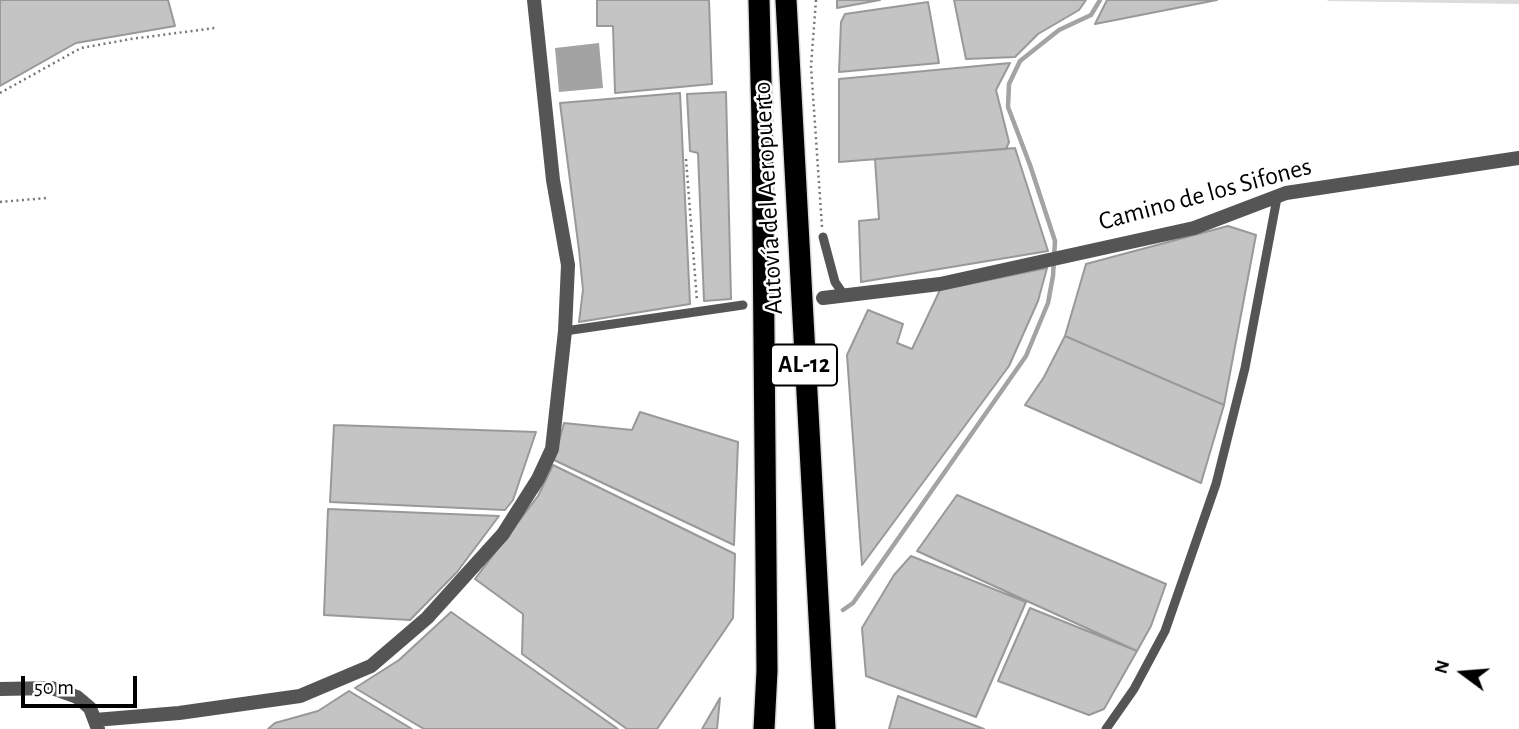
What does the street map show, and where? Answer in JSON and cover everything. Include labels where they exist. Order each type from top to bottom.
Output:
[{"type":"highway","name":"Autovía del Aeropuerto","points":[[759,0],[767,644],[764,729]]},
{"type":"highway","name":"Autovía del Aeropuerto","points":[[786,0],[825,729]]},
{"type":"street","points":[[0,689],[52,688],[77,697],[90,708],[97,724],[300,696],[372,666],[427,618],[503,534],[538,479],[552,449],[565,331],[568,265],[553,180],[534,0]]},
{"type":"street","name":"Camino de los Sifones","points":[[823,298],[940,284],[1194,229],[1286,193],[1519,158]]},
{"type":"lane","points":[[1107,729],[1134,688],[1165,631],[1216,484],[1245,368],[1277,198]]},
{"type":"lane","points":[[822,237],[835,282],[844,295]]},
{"type":"lane","points":[[565,331],[743,305]]},
{"type":"path","points":[[816,0],[811,66],[822,237]]},
{"type":"path","points":[[0,93],[81,48],[215,28]]},
{"type":"path","points":[[686,159],[698,311]]},
{"type":"path","points":[[0,202],[46,198]]},
{"type":"shaded area","points":[[1519,0],[1519,4],[1328,1]]},
{"type":"shaded area","points":[[599,43],[603,88],[559,92],[555,48]]},
{"type":"building","points":[[0,0],[168,0],[175,26],[76,43],[0,86]]},
{"type":"building","points":[[597,0],[709,0],[712,84],[615,93],[613,26],[597,26]]},
{"type":"building","points":[[837,0],[880,0],[837,8]]},
{"type":"building","points":[[954,0],[1086,0],[1079,10],[1038,34],[1015,57],[966,59]]},
{"type":"building","points":[[1107,0],[1217,0],[1095,24]]},
{"type":"building","points":[[928,2],[939,63],[839,72],[841,22],[845,14]]},
{"type":"building","points":[[1010,63],[996,90],[1009,142],[1006,149],[839,162],[839,79]]},
{"type":"building","points":[[726,92],[731,299],[704,301],[698,153],[690,151],[687,94]]},
{"type":"building","points":[[680,93],[690,304],[579,322],[583,290],[560,103]]},
{"type":"building","points":[[1015,148],[1048,251],[861,282],[859,221],[879,219],[875,159]]},
{"type":"building","points":[[1228,226],[1256,235],[1224,405],[1065,336],[1086,264]]},
{"type":"building","points":[[1047,268],[1038,301],[1009,366],[862,565],[847,355],[868,310],[903,324],[897,343],[912,349],[940,290]]},
{"type":"building","points":[[1065,336],[1224,405],[1201,483],[1025,405],[1044,377]]},
{"type":"building","points":[[640,412],[738,442],[734,545],[554,460],[564,423],[632,430]]},
{"type":"building","points":[[334,425],[536,432],[513,500],[505,510],[330,502]]},
{"type":"building","points":[[553,465],[735,554],[733,618],[657,729],[627,729],[522,654],[523,614],[475,579],[538,496]]},
{"type":"building","points":[[957,495],[1166,584],[1151,626],[1137,651],[917,551]]},
{"type":"building","points":[[328,509],[499,516],[457,572],[410,620],[324,615]]},
{"type":"building","points":[[911,556],[1026,602],[976,717],[866,676],[862,628],[894,575]]},
{"type":"building","points":[[1030,608],[1137,651],[1104,709],[1089,715],[998,681]]},
{"type":"building","points":[[451,612],[618,729],[424,729],[355,688],[399,660]]},
{"type":"building","points":[[349,691],[412,729],[268,729],[275,723],[318,711]]},
{"type":"building","points":[[898,696],[984,729],[889,729]]},
{"type":"building","points":[[720,698],[717,729],[702,729]]},
{"type":"waterway","points":[[843,610],[853,603],[1026,356],[1048,303],[1055,241],[1008,107],[1009,84],[1020,61],[1059,30],[1091,15],[1100,0]]}]
